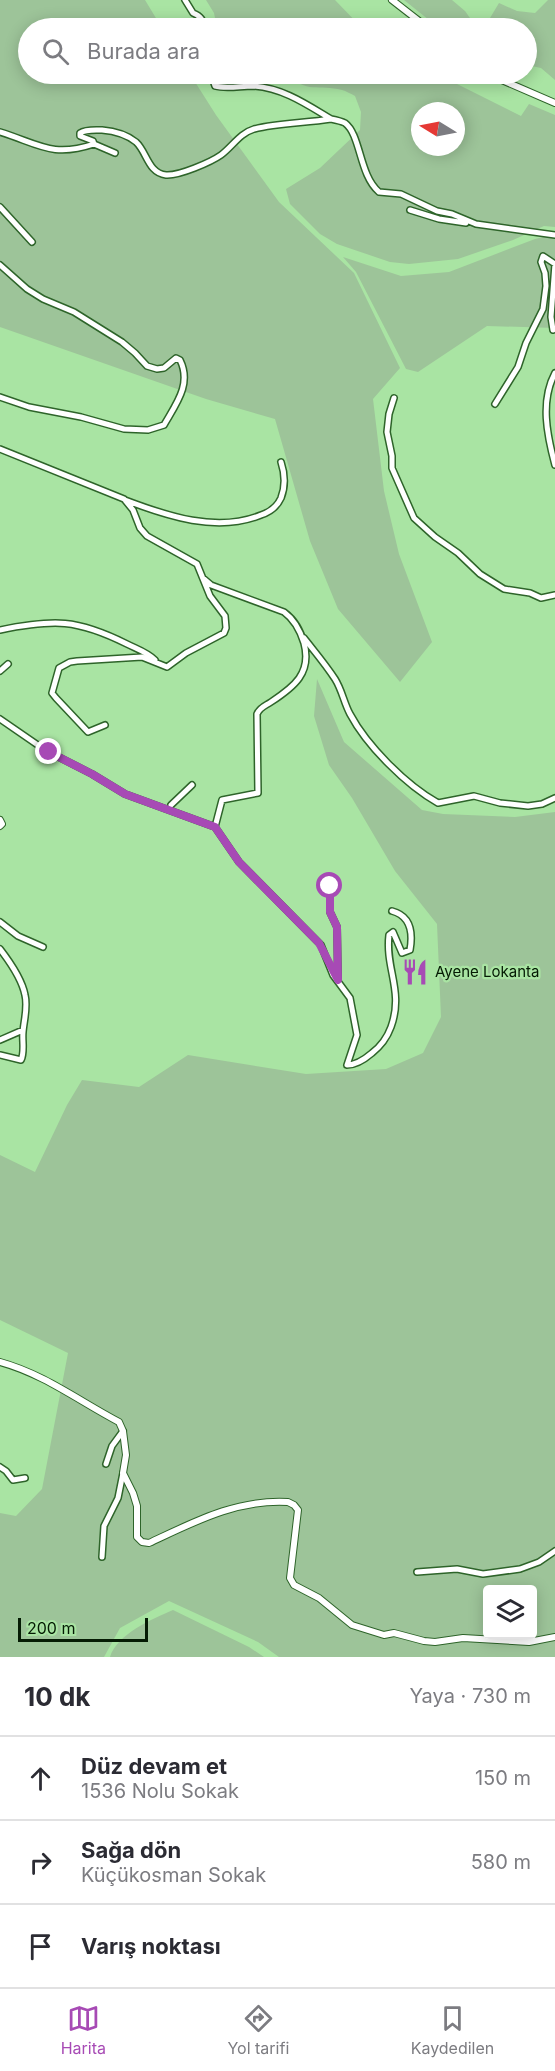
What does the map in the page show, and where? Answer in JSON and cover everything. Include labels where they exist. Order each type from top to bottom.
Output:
[{"type":"street","points":[[185,0],[193,13],[201,18]]},
{"type":"street","points":[[392,0],[415,18]]},
{"type":"street","points":[[214,84],[214,86],[253,86],[276,90],[290,95],[331,120]]},
{"type":"street","points":[[511,84],[555,103]]},
{"type":"street","points":[[115,153],[80,136],[80,133],[99,130],[126,136],[140,147],[154,169],[165,175],[175,174],[206,163],[221,155],[253,130],[331,120],[343,122],[349,128],[365,173],[379,192],[401,194],[437,212],[452,214],[476,224]]},
{"type":"street","points":[[0,132],[46,149],[75,151],[94,144]]},
{"type":"street","points":[[0,207],[32,242]]},
{"type":"street","points":[[410,210],[446,220],[555,235]]},
{"type":"street","points":[[495,404],[518,367],[526,343],[543,309],[546,292],[545,273],[541,262],[543,256],[555,264],[551,317],[553,330]]},
{"type":"street","points":[[0,265],[27,289],[43,299],[74,312],[122,342],[147,366],[157,369],[164,368],[176,358],[180,360],[185,383],[181,396],[164,425],[148,430],[124,429],[0,397]]},
{"type":"street","points":[[555,373],[549,388],[546,432],[555,465]]},
{"type":"street","points":[[394,398],[388,414],[387,432],[392,468],[414,518],[480,574],[504,589],[530,593],[541,598],[555,595]]},
{"type":"street","points":[[0,449],[124,499],[194,520],[241,522],[270,511],[278,503],[283,492],[285,480],[281,462]]},
{"type":"street","points":[[124,499],[133,510],[140,528],[147,536],[197,564],[204,579],[211,585],[285,612],[294,618],[301,635],[307,660],[298,680],[280,696],[259,709],[257,714],[258,793],[222,800],[215,827]]},
{"type":"street","points":[[105,725],[88,732],[56,698],[52,693],[59,668],[77,661],[142,657],[167,667],[186,652],[208,643],[224,633],[226,628],[225,616],[210,596],[204,585],[204,579]]},
{"type":"street","points":[[0,630],[47,621],[77,624],[100,631],[142,651],[158,664]]},
{"type":"street","points":[[301,635],[338,682],[350,715],[366,737],[393,768],[429,798],[438,803],[474,796],[500,803],[528,806],[542,804],[555,798]]},
{"type":"street","points":[[0,671],[8,664]]},
{"type":"street","points":[[0,718],[45,750],[125,794],[215,827],[239,862],[319,943],[350,998],[357,1030],[355,1045],[346,1064],[353,1065],[381,1047],[395,1017],[397,995],[389,951],[389,935],[393,932],[399,948],[405,953],[410,950],[412,935],[405,916],[392,911]]},
{"type":"street","points":[[171,805],[192,785]]},
{"type":"street","points":[[0,820],[2,824],[0,826]]},
{"type":"street","points":[[328,877],[330,912],[337,927],[338,980]]},
{"type":"street","points":[[0,922],[18,936],[44,947]]},
{"type":"street","points":[[0,949],[9,961],[25,993],[23,1056],[21,1060],[0,1055]]},
{"type":"street","points":[[0,1040],[23,1030]]},
{"type":"street","points":[[0,1362],[21,1368],[64,1389],[119,1422],[123,1431],[126,1455],[118,1498],[104,1526],[102,1557]]},
{"type":"street","points":[[106,1464],[112,1446],[123,1431]]},
{"type":"street","points":[[0,1467],[13,1480],[25,1478]]},
{"type":"street","points":[[123,1473],[137,1506],[138,1537],[142,1542],[149,1543],[214,1513],[247,1504],[288,1502],[294,1505],[298,1510],[298,1522],[290,1578],[294,1585],[319,1598],[343,1619],[359,1628],[384,1635],[394,1633],[424,1641],[464,1638],[529,1642],[555,1638]]},
{"type":"street","points":[[417,1572],[457,1569],[483,1574],[520,1569],[539,1562],[555,1551]]},
{"type":"green space","points":[[0,0],[145,0],[156,18],[18,18],[18,84],[196,84],[279,202],[354,273],[400,368],[373,399],[384,491],[399,554],[432,642],[400,682],[338,609],[310,541],[275,419],[206,399],[0,327]]},
{"type":"green space","points":[[206,0],[335,0],[352,18],[215,18]]},
{"type":"green space","points":[[404,0],[452,0],[470,18],[426,18]]},
{"type":"green space","points":[[548,0],[555,0],[555,80],[537,67],[537,18],[490,18],[499,3],[517,11],[535,13]]},
{"type":"green space","points":[[300,84],[457,84],[521,116],[529,104],[555,115],[555,227],[544,226],[513,240],[458,259],[409,264],[390,262],[337,244],[320,234],[290,204],[286,189],[320,168],[360,130],[361,112],[355,96],[334,88]]},
{"type":"green space","points":[[555,234],[555,328],[487,326],[418,372],[406,369],[356,272],[343,257],[401,276],[449,272],[535,239]]},
{"type":"green space","points":[[317,679],[344,742],[422,810],[443,814],[515,817],[555,812],[555,1657],[279,1657],[258,1642],[169,1601],[120,1628],[104,1657],[0,1657],[0,1513],[16,1516],[42,1489],[68,1353],[0,1320],[0,1155],[35,1172],[67,1105],[82,1080],[139,1087],[188,1055],[306,1074],[386,1069],[423,1053],[441,1017],[437,924],[395,871],[352,798],[329,765],[314,716]]},
{"type":"green space","points":[[173,1610],[249,1647],[264,1657],[110,1657],[127,1634]]},
{"type":"place","name":"Ayene Lokanta","points":[[415,972]]},
{"type":"route","points":[[49,752],[138,800],[215,827],[239,862],[319,943],[333,975],[338,980],[337,927],[330,912],[330,886]]}]
